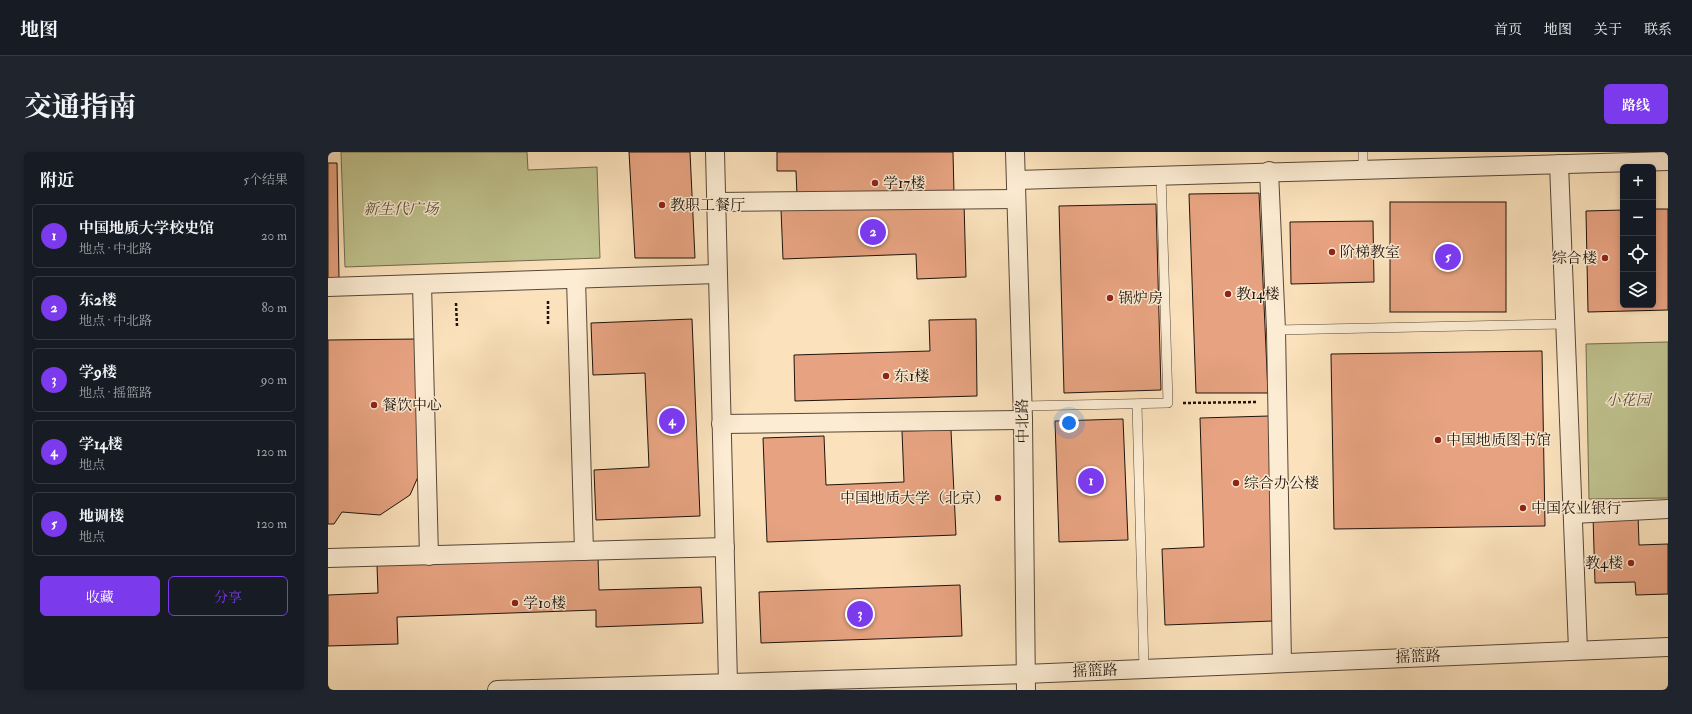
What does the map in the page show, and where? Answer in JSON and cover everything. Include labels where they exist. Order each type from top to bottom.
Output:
[{"type":"street","points":[[715,152],[728,683]]},
{"type":"street","name":"中北路","points":[[1015,152],[1023,413],[1026,682]]},
{"type":"street","points":[[1016,180],[1269,172],[1363,161],[1559,164],[1668,161]]},
{"type":"street","points":[[1559,164],[1578,650]]},
{"type":"street","points":[[1269,172],[1276,330],[1282,663]]},
{"type":"street","points":[[716,202],[1016,199]]},
{"type":"street","points":[[328,287],[717,274]]},
{"type":"street","points":[[576,279],[584,551]]},
{"type":"street","points":[[422,284],[429,556]]},
{"type":"street","points":[[721,424],[1023,413]]},
{"type":"street","points":[[1573,514],[1668,509]]},
{"type":"street","points":[[328,558],[725,548]]},
{"type":"street","name":"摇篮路","points":[[497,690],[674,687],[728,683],[882,684],[1026,682],[1144,669],[1668,647]]},
{"type":"lane","points":[[1023,413],[1168,403],[1161,175]]},
{"type":"lane","points":[[1276,330],[1565,324]]},
{"type":"lane","points":[[1137,404],[1144,669]]},
{"type":"path","points":[[1168,403],[1277,402]]},
{"type":"green space","name":"新生代广场","points":[[341,152],[527,152],[528,170],[597,167],[600,258],[345,267]]},
{"type":"green space","name":"小花园","points":[[1668,342],[1668,498],[1589,499],[1586,344]]},
{"type":"building","name":"教职工餐厅","points":[[629,152],[690,152],[695,258],[635,258]]},
{"type":"building","name":"学17楼","points":[[777,152],[953,152],[954,194],[797,196],[796,171],[777,171]]},
{"type":"building","points":[[328,163],[337,163],[339,279],[328,279]]},
{"type":"building","name":"教14楼","points":[[1259,193],[1268,393],[1196,393],[1189,194]]},
{"type":"building","points":[[964,202],[966,277],[917,279],[916,254],[783,259],[781,209]]},
{"type":"building","points":[[1390,202],[1506,202],[1506,312],[1390,312]]},
{"type":"building","name":"锅炉房","points":[[1156,204],[1161,390],[1064,393],[1059,206]]},
{"type":"building","name":"综合楼","points":[[1656,209],[1668,209],[1668,310],[1588,312],[1586,211],[1620,210],[1620,308],[1656,308]]},
{"type":"building","name":"阶梯教室","points":[[1373,221],[1374,282],[1291,284],[1290,222]]},
{"type":"building","points":[[692,319],[700,516],[596,520],[594,470],[649,467],[645,373],[593,375],[591,323]]},
{"type":"building","name":"东1楼","points":[[976,319],[977,396],[795,401],[794,355],[930,351],[929,320]]},
{"type":"building","name":"餐饮中心","points":[[418,339],[421,470],[410,495],[380,515],[342,512],[334,524],[328,524],[328,340]]},
{"type":"building","name":"中国地质图书馆","points":[[1542,351],[1545,526],[1334,529],[1331,354]]},
{"type":"building","name":"综合办公楼","points":[[1269,416],[1273,621],[1165,625],[1162,549],[1204,547],[1200,418]]},
{"type":"building","points":[[1123,419],[1128,540],[1059,542],[1055,421]]},
{"type":"building","points":[[951,430],[956,535],[767,542],[763,438],[824,436],[826,485],[904,482],[902,431]]},
{"type":"building","name":"教4楼","points":[[1638,514],[1639,545],[1668,544],[1668,594],[1636,595],[1635,582],[1595,583],[1593,516]]},
{"type":"building","name":"学10楼","points":[[598,557],[599,590],[701,587],[703,623],[596,627],[596,610],[397,617],[398,644],[328,646],[328,595],[378,593],[377,565]]},
{"type":"building","points":[[960,585],[962,636],[761,643],[759,592]]},
{"type":"place","name":"学17楼","points":[[875,183]]},
{"type":"place","name":"教职工餐厅","points":[[662,205]]},
{"type":"place","name":"东2楼","points":[[873,232]]},
{"type":"place","name":"阶梯教室","points":[[1332,252]]},
{"type":"place","name":"地调楼","points":[[1448,257]]},
{"type":"place","name":"综合楼","points":[[1605,258]]},
{"type":"place","name":"教14楼","points":[[1228,294]]},
{"type":"place","name":"锅炉房","points":[[1110,298]]},
{"type":"place","name":"东1楼","points":[[886,376]]},
{"type":"place","name":"餐饮中心","points":[[374,405]]},
{"type":"place","name":"学14楼","points":[[672,421]]},
{"type":"place","name":"中国地质图书馆","points":[[1438,440]]},
{"type":"place","name":"中国地质大学校史馆","points":[[1091,481]]},
{"type":"place","name":"综合办公楼","points":[[1236,483]]},
{"type":"place","name":"中国地质大学（北京）","points":[[998,498]]},
{"type":"place","name":"中国农业银行","points":[[1523,508]]},
{"type":"place","name":"教4楼","points":[[1631,563]]},
{"type":"place","name":"学10楼","points":[[515,603]]},
{"type":"place","name":"学9楼","points":[[860,614]]}]
